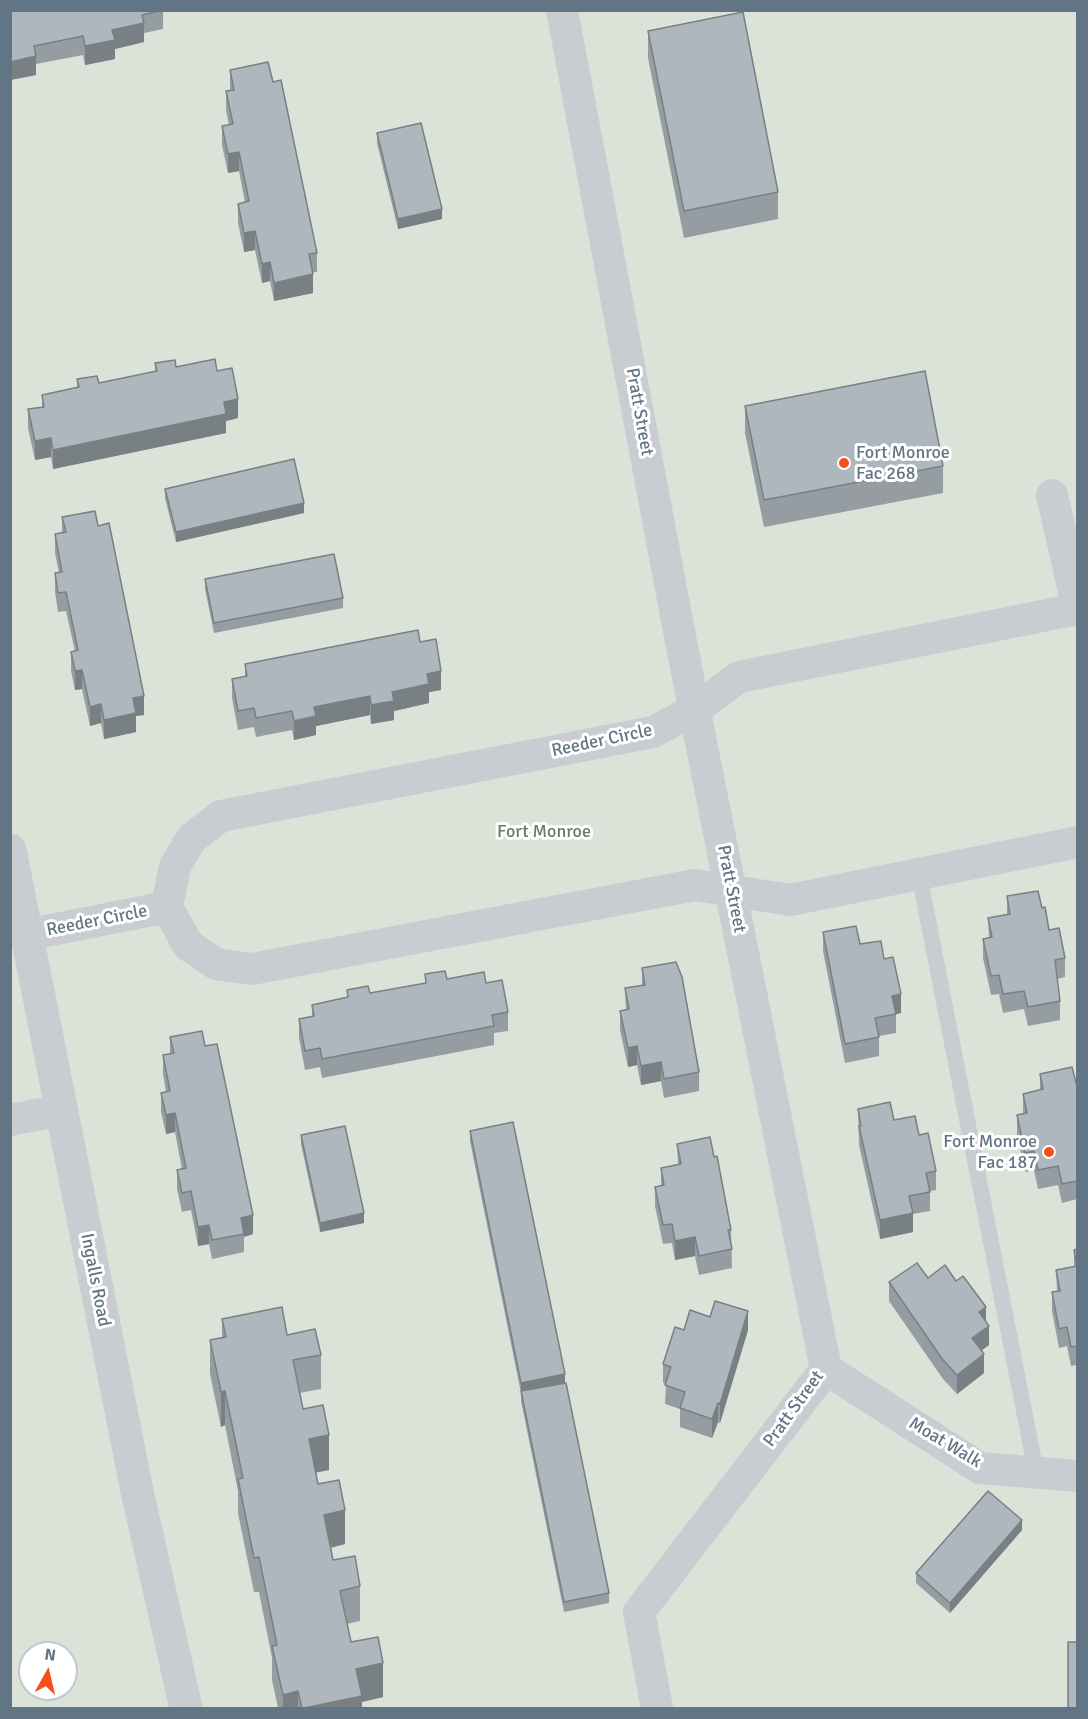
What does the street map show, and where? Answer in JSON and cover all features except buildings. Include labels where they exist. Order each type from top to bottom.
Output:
[{"type":"street","name":"Pratt Street","points":[[562,10],[683,652],[826,1370],[639,1612],[657,1708]]},
{"type":"street","points":[[1052,495],[1077,609]]},
{"type":"street","name":"Reeder Circle","points":[[1077,609],[739,677],[696,709],[653,732],[221,816],[192,838],[175,866],[167,907],[188,945],[216,964],[252,969],[695,885],[790,900],[1077,842]]},
{"type":"street","name":"Ingalls Road","points":[[10,850],[137,1491],[186,1708]]},
{"type":"street","name":"Reeder Circle","points":[[26,935],[167,907]]},
{"type":"street","points":[[10,1120],[62,1110]]},
{"type":"street","name":"Moat Walk","points":[[826,1370],[980,1468],[1077,1476]]},
{"type":"lane","points":[[920,874],[1036,1472]]},
{"type":"green space","name":"Fort Monroe","points":[[11,11],[1077,11],[1077,1708],[11,1708]]},
{"type":"place","name":"Fort Monroe Fac 268","points":[[844,463]]},
{"type":"place","name":"Fort Monroe Fac 187","points":[[1049,1152]]}]
